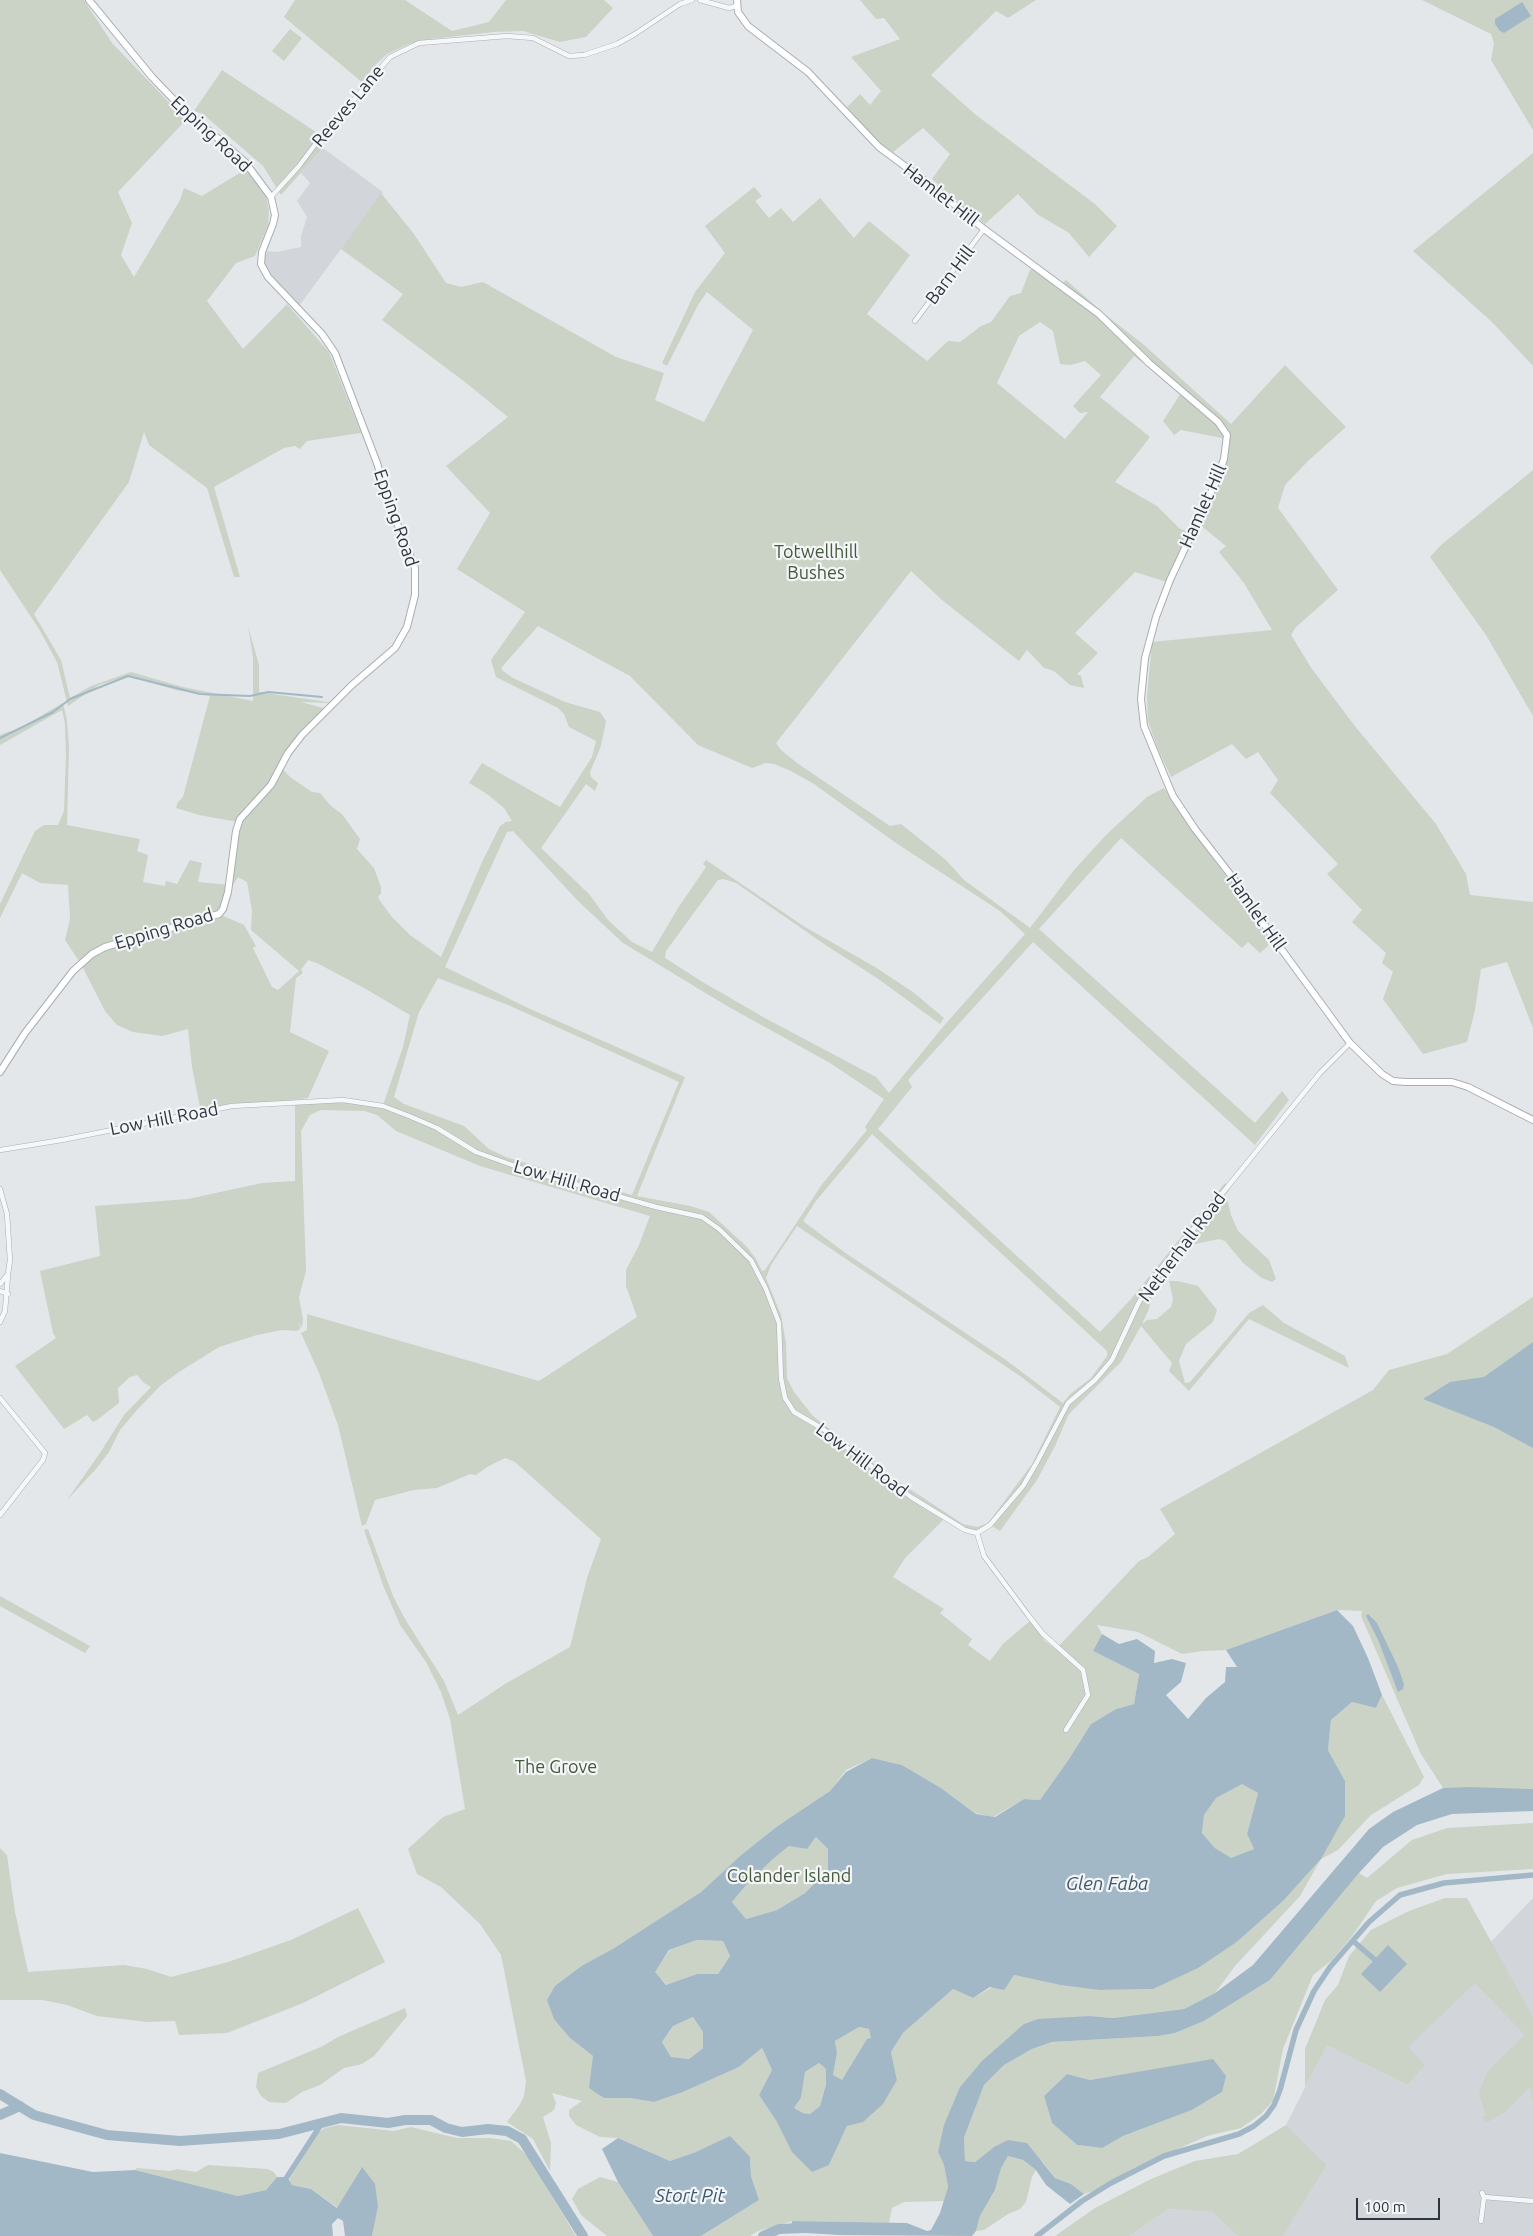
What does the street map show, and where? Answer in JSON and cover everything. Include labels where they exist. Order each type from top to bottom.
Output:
[{"type":"street","name":"Epping Road","points":[[0,1072],[25,1033],[67,979],[92,954],[105,947],[219,914],[223,909],[230,885],[236,831],[240,819],[271,785],[288,754],[302,735],[352,685],[395,648],[410,618],[415,595],[415,568],[388,503],[378,463],[335,353],[322,334],[268,277],[261,264],[262,252],[274,224],[274,206],[271,197],[245,162],[176,102],[158,83],[89,0]]},
{"type":"street","name":"Reeves Lane","points":[[271,197],[299,166],[329,126],[390,57],[419,43],[507,36],[533,38],[569,56],[584,55],[617,44],[680,4],[692,0]]},
{"type":"street","points":[[700,0],[729,8],[736,3]]},
{"type":"street","name":"Hamlet Hill","points":[[736,3],[740,17],[748,26],[808,72],[879,147],[933,187],[984,229],[1099,314],[1149,363],[1213,417],[1227,435],[1224,459],[1215,484],[1170,580],[1156,617],[1145,658],[1141,699],[1144,726],[1173,796],[1350,1043]]},
{"type":"street","name":"Barn Hill","points":[[916,321],[984,229]]},
{"type":"street","points":[[1350,1043],[1382,1074],[1394,1081],[1452,1082],[1468,1087],[1533,1120]]},
{"type":"street","name":"Netherhall Road","points":[[977,1533],[990,1525],[1023,1486],[1068,1403],[1096,1380],[1112,1360],[1138,1304],[1151,1282],[1320,1073],[1350,1043]]},
{"type":"street","name":"Low Hill Road","points":[[0,1150],[62,1140],[232,1106],[343,1100],[383,1106],[437,1128],[476,1152],[526,1170],[656,1207],[702,1216],[719,1229],[751,1260],[766,1289],[779,1323],[785,1398],[794,1412],[822,1429],[912,1497],[965,1530],[977,1533]]},
{"type":"street","points":[[0,1189],[7,1214],[10,1260],[8,1294],[5,1311],[0,1322]]},
{"type":"street","points":[[0,1284],[8,1274]]},
{"type":"street","points":[[0,1291],[8,1294]]},
{"type":"street","points":[[0,1398],[45,1453],[43,1460],[0,1516]]},
{"type":"street","points":[[977,1533],[984,1556],[1028,1615],[1043,1634],[1083,1670],[1088,1695],[1066,1730]]},
{"type":"street","points":[[1481,2221],[1483,2195],[1533,2201]]},
{"type":"shaded area","points":[[323,148],[383,192],[299,306],[264,267],[263,259],[267,251],[277,252],[301,247],[301,236],[307,217],[297,201],[310,183],[301,173]]},
{"type":"shaded area","points":[[1533,1898],[1533,2236],[1283,2236],[1327,2165],[1286,2125],[1327,2044],[1408,2085],[1423,2067],[1395,2042]]},
{"type":"shaded area","points":[[1168,2209],[1212,2212],[1238,2236],[1130,2236]]},
{"type":"green space","points":[[0,0],[84,0],[112,43],[186,120],[118,192],[132,223],[121,255],[134,277],[180,200],[184,188],[202,196],[246,169],[266,197],[269,210],[268,225],[255,256],[236,263],[207,301],[243,349],[287,304],[329,352],[361,433],[307,441],[300,449],[295,446],[284,448],[214,487],[240,577],[234,577],[207,488],[149,445],[144,432],[129,482],[34,614],[61,660],[70,698],[91,686],[131,672],[183,687],[253,701],[253,657],[248,626],[259,665],[259,692],[335,703],[301,702],[323,708],[318,720],[281,767],[290,777],[312,792],[320,793],[331,806],[342,814],[360,839],[357,849],[374,868],[381,887],[381,893],[378,897],[380,901],[392,917],[410,935],[441,957],[483,860],[500,826],[512,821],[504,808],[487,794],[469,783],[482,763],[560,807],[592,757],[596,741],[569,727],[564,714],[558,708],[496,677],[491,660],[525,612],[457,569],[490,513],[446,466],[508,417],[465,382],[382,320],[403,294],[341,249],[381,193],[414,234],[446,283],[461,287],[483,282],[616,357],[664,373],[655,400],[704,422],[753,330],[707,292],[698,305],[667,366],[662,363],[695,292],[725,253],[705,226],[754,187],[762,196],[755,201],[769,218],[781,208],[793,222],[820,198],[854,238],[869,221],[910,255],[867,314],[927,361],[948,341],[960,342],[981,326],[991,322],[1010,296],[1021,293],[1030,270],[1040,266],[1063,283],[1066,280],[1143,344],[1231,424],[1285,365],[1346,427],[1308,461],[1285,485],[1278,508],[1338,590],[1296,627],[1291,635],[1312,669],[1354,725],[1436,824],[1466,874],[1470,895],[1533,902],[1533,1028],[1507,962],[1481,969],[1475,1010],[1467,1042],[1423,1054],[1383,999],[1393,972],[1382,963],[1386,953],[1352,922],[1362,910],[1327,874],[1338,864],[1270,793],[1278,780],[1258,752],[1246,759],[1232,744],[1171,777],[1148,721],[1147,697],[1152,642],[1272,630],[1244,583],[1219,552],[1226,546],[1199,524],[1214,497],[1226,462],[1229,438],[1181,430],[1174,435],[1163,421],[1181,393],[1134,356],[1100,397],[1150,437],[1115,482],[1157,506],[1179,528],[1188,532],[1167,582],[1135,572],[1075,633],[1098,653],[1077,674],[1081,676],[1084,688],[1070,685],[1054,671],[1044,668],[1027,650],[1019,661],[942,600],[911,571],[776,743],[781,750],[797,763],[890,826],[901,824],[946,860],[964,880],[1030,928],[1074,870],[1106,835],[1147,797],[1164,788],[1244,901],[1270,944],[1260,953],[1248,942],[1242,948],[1121,838],[1039,929],[1255,1123],[1282,1091],[1289,1100],[1255,1145],[1033,942],[908,1080],[912,1087],[878,1129],[1100,1332],[1131,1299],[1225,1183],[1230,1189],[1207,1217],[1215,1212],[1227,1198],[1231,1215],[1238,1231],[1269,1260],[1276,1279],[1272,1282],[1262,1278],[1243,1263],[1225,1241],[1219,1239],[1195,1244],[1190,1238],[1164,1270],[1167,1273],[1152,1294],[1149,1309],[1142,1324],[1147,1320],[1157,1319],[1171,1307],[1173,1299],[1169,1281],[1177,1281],[1198,1286],[1217,1310],[1213,1322],[1186,1344],[1179,1361],[1185,1383],[1190,1382],[1249,1313],[1263,1305],[1284,1323],[1345,1356],[1349,1368],[1249,1319],[1189,1391],[1169,1371],[1172,1363],[1141,1326],[1121,1362],[1069,1414],[1037,1480],[1000,1531],[990,1525],[977,1533],[965,1530],[946,1517],[905,1558],[893,1577],[944,1609],[940,1613],[972,1639],[968,1645],[990,1661],[1003,1644],[1032,1619],[1045,1641],[1056,1649],[1139,1561],[1148,1557],[1175,1534],[1160,1509],[1373,1390],[1389,1370],[1447,1354],[1533,1297],[1533,1789],[1443,1788],[1421,1754],[1361,1616],[1362,1611],[1337,1610],[1226,1650],[1182,1654],[1138,1632],[1097,1625],[1102,1634],[1093,1651],[1139,1674],[1134,1704],[1116,1709],[1091,1724],[1040,1800],[1024,1799],[993,1817],[975,1813],[941,1788],[902,1765],[872,1758],[846,1770],[831,1790],[802,1812],[775,1828],[740,1856],[701,1892],[613,1950],[583,1965],[570,2038],[593,2056],[604,2098],[630,2098],[654,2102],[683,2092],[739,2067],[762,2048],[772,2070],[759,2095],[777,2122],[829,2165],[847,2126],[897,2080],[891,2052],[903,2033],[953,1989],[973,1998],[1014,1975],[1060,1985],[1099,1990],[1153,1989],[1238,1941],[1284,1900],[1321,1859],[1300,1896],[1235,1966],[1215,1993],[1184,2009],[1113,2018],[1090,2016],[1024,2024],[938,2152],[944,2165],[948,2187],[944,2201],[904,2202],[892,2208],[889,2223],[792,2221],[758,2231],[750,2236],[701,2236],[759,2200],[751,2176],[750,2157],[696,2152],[670,2161],[618,2138],[600,2137],[576,2125],[569,2116],[569,2110],[582,2101],[552,2093],[556,2103],[554,2110],[543,2117],[551,2143],[550,2171],[533,2139],[507,2122],[524,2096],[526,2081],[501,1955],[480,1924],[441,1887],[417,1874],[408,1849],[443,1817],[465,1809],[450,1719],[441,1692],[426,1662],[400,1625],[383,1585],[364,1530],[368,1529],[393,1596],[405,1619],[444,1681],[458,1715],[505,1684],[570,1647],[587,1578],[601,1539],[515,1462],[505,1458],[476,1475],[470,1474],[437,1488],[414,1490],[375,1500],[366,1524],[362,1526],[338,1425],[319,1373],[301,1333],[307,1330],[307,1314],[539,1381],[637,1317],[626,1286],[626,1270],[639,1245],[650,1216],[480,1166],[396,1131],[377,1115],[365,1111],[321,1110],[310,1115],[301,1131],[306,1271],[299,1297],[303,1320],[302,1327],[298,1323],[301,1328],[297,1331],[282,1330],[257,1335],[219,1347],[179,1372],[160,1386],[137,1410],[120,1430],[109,1452],[96,1469],[67,1500],[124,1415],[151,1387],[144,1383],[137,1375],[130,1377],[118,1388],[119,1403],[93,1422],[87,1415],[64,1429],[15,1366],[56,1338],[53,1333],[40,1271],[100,1256],[95,1206],[188,1199],[262,1183],[295,1181],[295,1103],[350,1103],[382,1108],[403,1047],[410,1015],[364,988],[308,960],[301,970],[303,973],[296,978],[290,1032],[329,1051],[308,1098],[201,1112],[192,1067],[188,1029],[162,1036],[133,1032],[117,1025],[105,1011],[81,964],[65,940],[70,919],[68,885],[40,883],[22,873],[0,918],[0,904],[35,831],[44,825],[58,825],[64,811],[66,754],[65,724],[62,710],[0,745],[0,735],[22,727],[63,703],[67,721],[69,748],[67,825],[140,839],[137,851],[148,855],[143,882],[165,886],[166,881],[177,884],[190,860],[202,863],[198,882],[230,885],[238,822],[199,815],[176,808],[178,802],[183,797],[210,696],[176,690],[128,676],[99,685],[68,706],[57,662],[39,629],[0,570]],"holes":[[[1040,322],[1053,331],[1060,364],[1071,365],[1085,361],[1101,375],[1073,406],[1080,413],[1088,412],[1065,439],[997,383],[1019,336]],[[538,626],[630,676],[698,745],[752,768],[766,763],[774,764],[814,784],[896,843],[1000,911],[1025,934],[942,1028],[889,1093],[876,1077],[763,1017],[701,981],[665,958],[666,951],[718,880],[723,879],[736,883],[877,978],[940,1024],[944,1018],[913,992],[875,967],[805,927],[706,860],[703,864],[706,867],[678,908],[652,952],[632,942],[608,920],[589,894],[541,848],[586,784],[595,791],[598,783],[591,777],[590,772],[601,746],[606,721],[600,712],[565,702],[513,678],[501,668]],[[513,831],[578,901],[623,943],[727,1006],[830,1063],[884,1099],[865,1127],[867,1130],[823,1183],[765,1270],[762,1271],[747,1247],[709,1212],[690,1206],[637,1196],[685,1077],[528,1008],[445,967],[507,832]],[[238,877],[247,882],[252,911],[251,930],[299,971],[278,990],[272,987],[253,948],[256,946],[244,925],[219,914],[226,910],[233,885]],[[438,978],[508,1005],[679,1082],[632,1195],[506,1157],[489,1149],[464,1126],[404,1104],[394,1097],[419,1012]],[[872,1134],[1107,1351],[1107,1356],[1091,1378],[1070,1394],[1063,1403],[1006,1360],[844,1252],[803,1221],[816,1201]],[[797,1226],[1020,1376],[1060,1407],[1032,1464],[988,1523],[977,1527],[963,1524],[887,1474],[813,1416],[794,1392],[787,1378],[786,1343],[781,1315],[766,1278],[771,1265]]]},
{"type":"green space","points":[[295,0],[405,0],[452,31],[489,22],[506,0],[604,0],[613,8],[586,37],[560,42],[523,31],[494,32],[431,39],[409,44],[387,54],[372,68],[363,83],[284,17]]},
{"type":"green space","points":[[860,0],[1036,0],[1008,18],[996,11],[931,75],[976,115],[1095,204],[1117,226],[1089,257],[1069,233],[1037,214],[1018,194],[985,224],[932,179],[950,154],[923,128],[893,152],[878,142],[847,107],[860,94],[870,105],[881,91],[851,57],[900,39],[884,18],[876,19]]},
{"type":"green space","points":[[1422,0],[1533,0],[1533,130],[1491,60],[1494,43],[1491,34]]},
{"type":"green space","points":[[290,29],[302,38],[284,61],[272,51]]},
{"type":"green space","points":[[222,70],[319,134],[316,138],[323,148],[281,195],[263,166],[203,114],[194,111]]},
{"type":"green space","points":[[1533,153],[1533,366],[1493,323],[1413,251]]},
{"type":"green space","points":[[1533,470],[1533,716],[1486,635],[1430,557],[1441,545]]},
{"type":"green space","points":[[0,1596],[90,1646],[85,1653],[0,1606]]},
{"type":"green space","points":[[1382,1695],[1424,1777],[1419,1785],[1371,1815],[1338,1850],[1321,1859],[1345,1781],[1328,1750],[1331,1720],[1352,1702],[1376,1708]]},
{"type":"green space","points":[[1242,1783],[1258,1793],[1247,1834],[1254,1849],[1231,1859],[1215,1848],[1202,1833],[1204,1815],[1215,1798]]},
{"type":"green space","points":[[1533,1823],[1533,1869],[1447,1874],[1397,1888],[1376,1901],[1353,1935],[1332,1960],[1313,1975],[1283,2049],[1273,2101],[1261,2114],[1241,2128],[1207,2136],[1132,2169],[1097,2190],[1084,2194],[1071,2184],[1055,2178],[1042,2161],[994,2147],[975,2162],[965,2161],[964,2138],[984,2085],[1004,2065],[1032,2049],[1052,2042],[1159,2036],[1175,2033],[1204,2021],[1270,1980],[1359,1873],[1367,1878],[1412,1840],[1447,1828]],"holes":[[[1067,2074],[1090,2080],[1114,2076],[1222,2092],[1192,2110],[1123,2136],[1101,2148],[1077,2145],[1052,2123],[1044,2096]]]},
{"type":"green space","name":"Colander Island","points":[[816,1837],[828,1849],[828,1870],[805,1893],[777,1910],[746,1919],[732,1902],[747,1884],[789,1846],[807,1849]]},
{"type":"green space","points":[[0,1848],[7,1855],[15,1912],[28,1972],[124,1965],[147,1969],[171,1977],[228,1962],[291,1940],[358,1908],[385,1962],[303,2003],[227,2033],[179,2035],[175,2021],[148,2022],[97,2016],[67,2005],[43,2000],[0,2000]]},
{"type":"green space","points":[[1445,1898],[1467,1898],[1533,2017],[1533,2102],[1530,2087],[1505,2112],[1486,2123],[1482,2116],[1486,2115],[1479,2094],[1487,2072],[1525,2035],[1475,1983],[1408,2047],[1425,2065],[1408,2085],[1327,2045],[1305,2087],[1305,2049],[1325,2000],[1338,1985],[1349,1956],[1371,1930],[1409,1911]]},
{"type":"green space","points":[[697,1940],[723,1941],[730,1956],[718,1974],[697,1974],[667,1985],[654,1972],[670,1950]]},
{"type":"green space","points":[[405,2008],[407,2016],[374,2056],[362,2064],[344,2068],[320,2085],[302,2092],[286,2103],[269,2102],[261,2096],[256,2087],[258,2073],[323,2046],[338,2037]]},
{"type":"green space","points":[[693,2017],[703,2032],[703,2048],[689,2059],[671,2057],[662,2042],[673,2026]]},
{"type":"green space","points":[[859,2027],[869,2029],[871,2038],[842,2081],[833,2075],[837,2053],[835,2041]]},
{"type":"green space","points":[[819,2063],[826,2071],[826,2083],[820,2106],[810,2114],[803,2113],[794,2108],[801,2098],[805,2072]]},
{"type":"green space","points":[[338,2125],[394,2131],[411,2127],[457,2138],[490,2138],[511,2141],[527,2155],[576,2236],[372,2236],[378,2207],[361,2168],[338,2208],[311,2189],[292,2185],[289,2180],[319,2132],[325,2128]]},
{"type":"green space","points":[[1286,2125],[1327,2165],[1283,2236],[1238,2236],[1212,2212],[1168,2209],[1130,2236],[1055,2236],[1095,2208],[1151,2179],[1195,2161],[1238,2154]]},
{"type":"green space","points":[[1008,2156],[1023,2160],[1036,2170],[1032,2177],[1026,2202],[1020,2209],[1008,2214],[984,2230],[976,2231],[980,2216],[995,2190],[1001,2167]]},
{"type":"green space","points":[[208,2165],[267,2169],[274,2172],[277,2177],[266,2190],[238,2196],[135,2170],[137,2168],[170,2171],[177,2169],[196,2172]]},
{"type":"green space","points":[[600,2177],[618,2182],[653,2236],[607,2236],[581,2215],[572,2199],[578,2189]]},
{"type":"water","points":[[1522,2],[1531,16],[1504,33],[1500,31],[1495,24],[1495,19]]},
{"type":"water","points":[[1533,1342],[1533,1448],[1494,1427],[1423,1399],[1450,1382],[1484,1377]]},
{"type":"water","name":"Glen Faba","points":[[1337,1610],[1353,1626],[1382,1695],[1376,1708],[1352,1702],[1331,1720],[1328,1750],[1345,1781],[1345,1816],[1321,1859],[1284,1900],[1238,1941],[1198,1968],[1153,1989],[1099,1990],[1060,1985],[1014,1975],[1004,1990],[990,1987],[973,1998],[953,1989],[903,2033],[891,2052],[897,2080],[883,2104],[863,2122],[847,2126],[829,2165],[812,2172],[792,2152],[777,2122],[759,2095],[772,2070],[762,2048],[739,2067],[683,2092],[654,2102],[630,2098],[604,2098],[589,2088],[593,2056],[570,2038],[554,2019],[547,2000],[555,1986],[583,1965],[613,1949],[701,1892],[740,1856],[775,1828],[830,1791],[846,1772],[872,1758],[902,1765],[941,1788],[976,1814],[995,1817],[1024,1799],[1040,1800],[1091,1724],[1116,1709],[1134,1704],[1139,1674],[1093,1651],[1102,1634],[1119,1644],[1137,1639],[1155,1651],[1154,1663],[1172,1659],[1186,1663],[1181,1682],[1166,1695],[1188,1719],[1206,1698],[1225,1682],[1226,1667],[1237,1667],[1226,1650]],"holes":[[[1242,1784],[1258,1793],[1247,1834],[1254,1849],[1231,1858],[1215,1848],[1202,1833],[1204,1815],[1216,1798]],[[816,1837],[828,1849],[828,1870],[805,1893],[777,1910],[746,1919],[732,1902],[747,1884],[789,1846],[807,1849]],[[697,1940],[723,1941],[730,1956],[718,1974],[697,1974],[666,1985],[655,1972],[669,1950]],[[693,2017],[703,2032],[703,2048],[689,2059],[671,2057],[662,2042],[673,2026]],[[859,2027],[869,2029],[871,2038],[867,2039],[842,2080],[833,2075],[837,2053],[835,2041]],[[819,2063],[826,2071],[826,2084],[820,2106],[810,2114],[803,2113],[794,2108],[801,2098],[805,2072]]]},
{"type":"water","points":[[1368,1614],[1377,1623],[1398,1667],[1404,1684],[1403,1689],[1398,1692],[1379,1642],[1366,1616]]},
{"type":"water","points":[[1443,1788],[1533,1789],[1533,1811],[1452,1814],[1417,1825],[1383,1847],[1270,1980],[1204,2021],[1175,2033],[1159,2036],[1052,2042],[1032,2049],[1004,2065],[984,2085],[964,2138],[965,2161],[975,2162],[994,2147],[1008,2140],[1027,2143],[1055,2178],[1071,2184],[1084,2194],[1070,2204],[1046,2185],[1036,2170],[1023,2160],[1008,2156],[1001,2168],[995,2190],[980,2216],[976,2231],[972,2236],[839,2235],[790,2232],[792,2221],[907,2223],[927,2231],[931,2230],[940,2213],[948,2187],[944,2165],[938,2152],[944,2125],[960,2087],[982,2061],[1024,2024],[1038,2019],[1090,2016],[1113,2018],[1184,2009],[1215,1993],[1253,1965],[1369,1829],[1393,1812]]},
{"type":"water","points":[[1388,1945],[1407,1964],[1380,1992],[1361,1974]]},
{"type":"water","points":[[1213,2059],[1226,2076],[1222,2092],[1192,2110],[1123,2136],[1102,2148],[1077,2145],[1052,2123],[1044,2096],[1067,2074],[1090,2080]]},
{"type":"water","name":"Stort Pit","points":[[730,2136],[750,2157],[751,2176],[759,2200],[701,2236],[653,2236],[618,2182],[602,2149],[618,2138],[670,2161],[696,2152]]},
{"type":"water","points":[[0,2153],[93,2172],[135,2170],[238,2196],[266,2190],[277,2177],[287,2177],[292,2185],[311,2189],[337,2208],[362,2167],[375,2184],[378,2207],[372,2236],[345,2236],[343,2221],[338,2218],[332,2224],[333,2236],[0,2236]]},
{"type":"waterway","points":[[0,738],[53,712],[70,699],[128,676],[200,694],[250,696],[268,692],[322,697]]},
{"type":"waterway","points":[[1037,2236],[1082,2201],[1111,2183],[1164,2156],[1239,2134],[1254,2126],[1266,2116],[1274,2105],[1280,2090],[1296,2030],[1314,1991],[1330,1967],[1369,1922],[1400,1895],[1444,1883],[1533,1875]]},
{"type":"waterway","points":[[1353,1941],[1374,1959]]},
{"type":"waterway","points":[[0,2094],[34,2115],[107,2135],[180,2141],[279,2134],[341,2118],[388,2123],[405,2120],[431,2120],[446,2128],[462,2132],[488,2129],[507,2131],[522,2139],[583,2236]]},
{"type":"waterway","points":[[0,2115],[20,2106]]},
{"type":"waterway","points":[[287,2177],[322,2123]]},
{"type":"waterway","points":[[763,2236],[779,2229],[803,2228]]},
{"type":"park label","name":"Totwellhill Bushes","points":[[816,562]]},
{"type":"park label","name":"The Grove","points":[[556,1767]]}]
